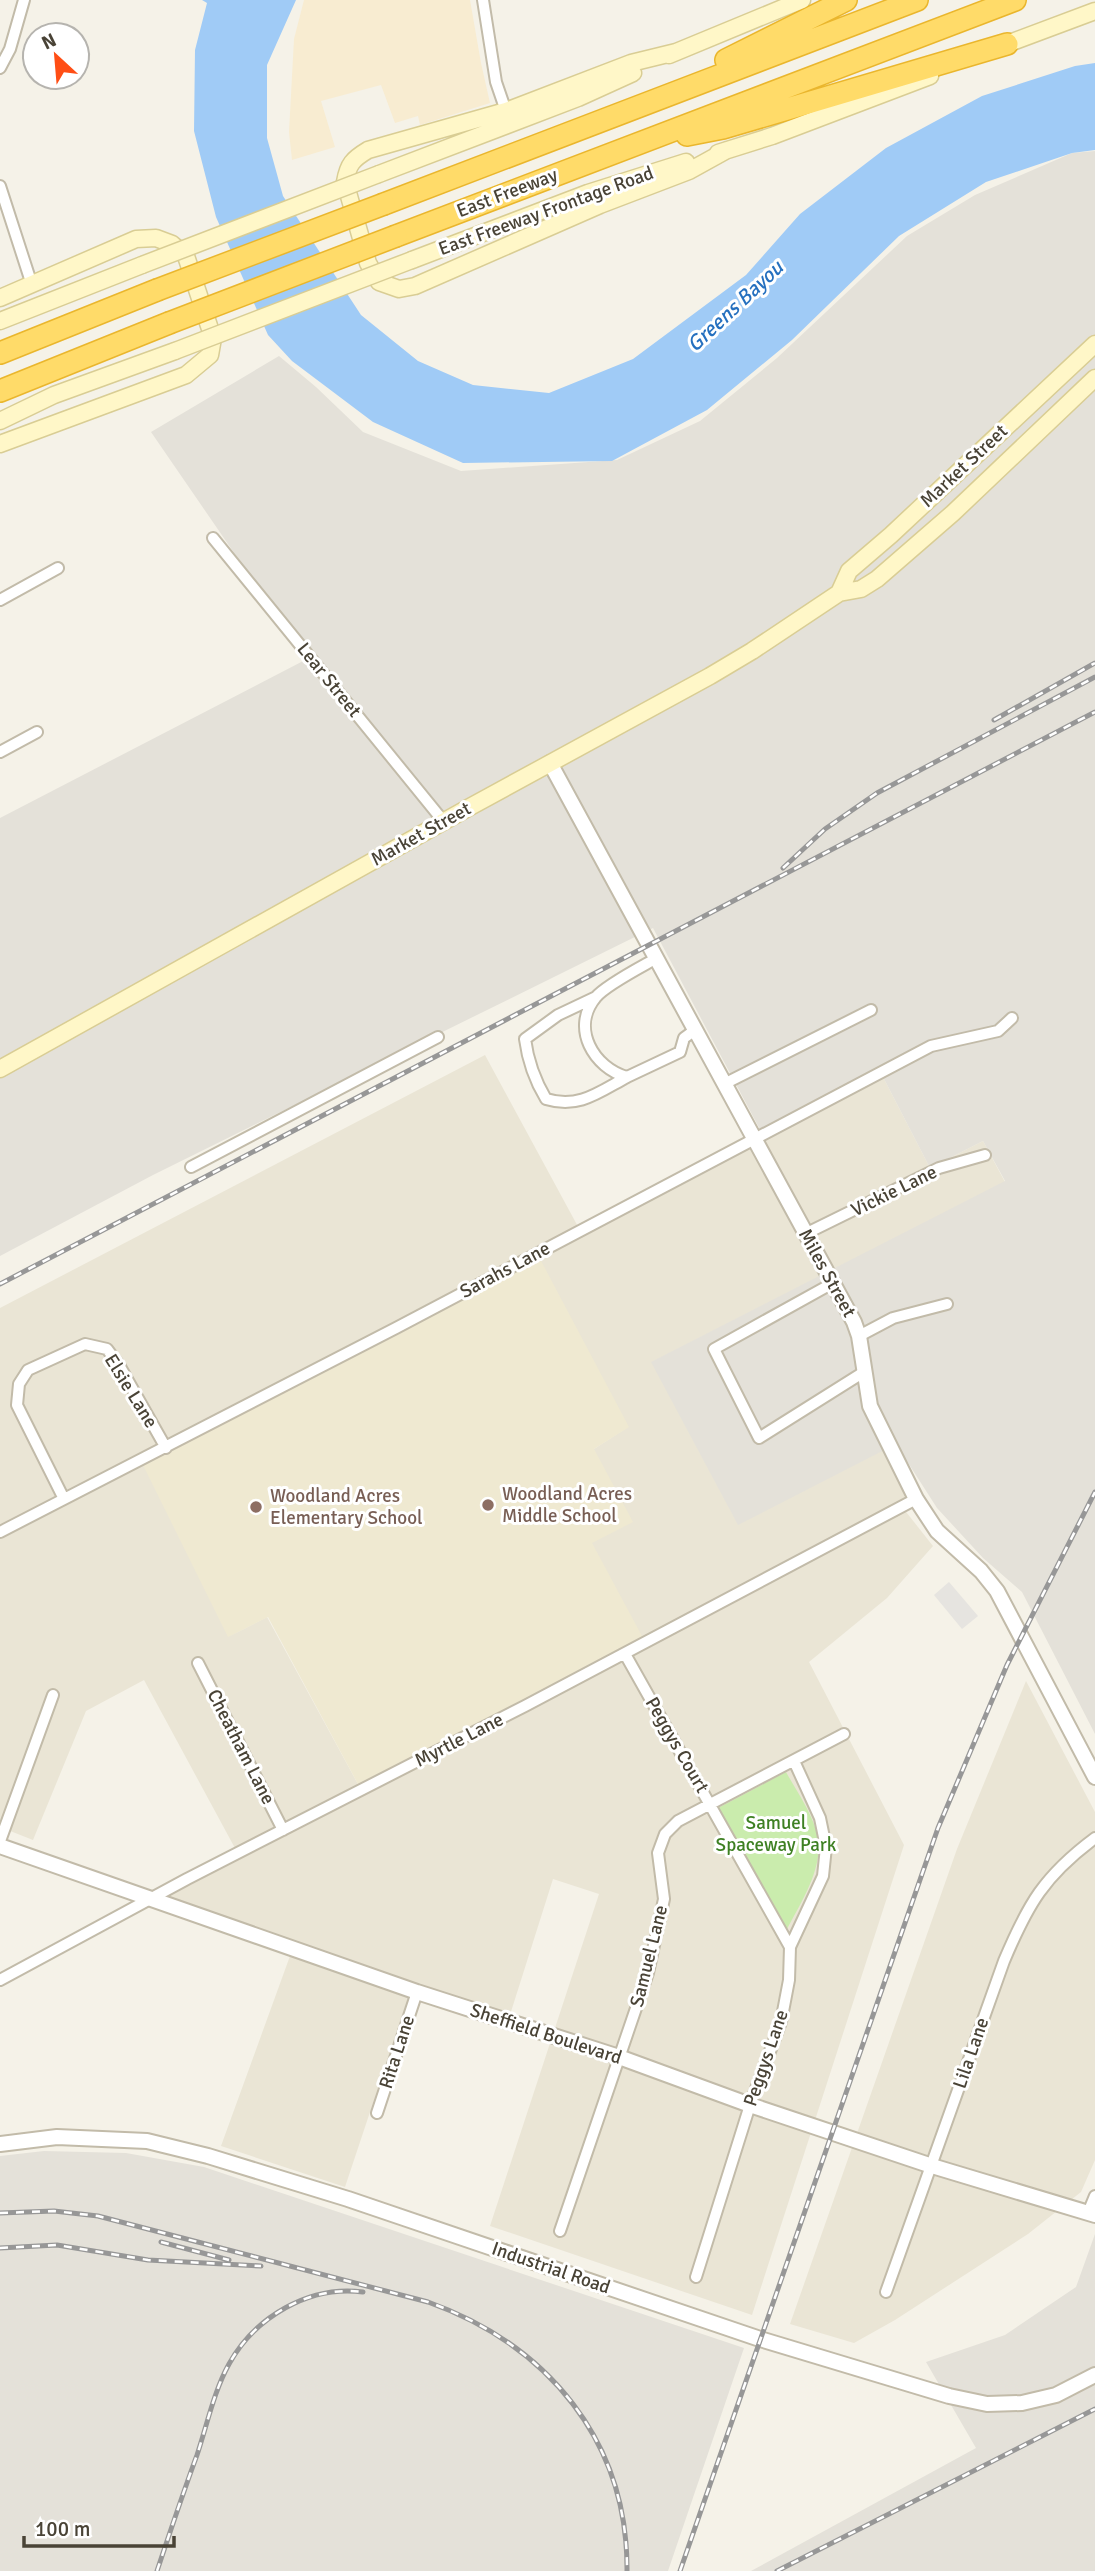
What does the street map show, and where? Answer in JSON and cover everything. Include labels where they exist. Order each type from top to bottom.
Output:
[{"type":"highway","points":[[614,115],[846,0]]},
{"type":"highway","name":"East Freeway","points":[[0,353],[156,290],[916,0]]},
{"type":"highway","name":"East Freeway","points":[[0,391],[169,323],[1015,0]]},
{"type":"highway","points":[[634,145],[723,128],[1007,44]]},
{"type":"main road","points":[[0,321],[379,174],[631,63],[676,52],[802,0]]},
{"type":"main road","name":"East Freeway Frontage Road","points":[[0,421],[54,395],[587,193],[821,118],[1095,11]]},
{"type":"main road","points":[[508,118],[368,150],[353,159],[345,182],[368,264],[379,282],[399,289],[415,286],[600,205],[689,171],[727,150]]},
{"type":"main road","points":[[0,298],[136,239],[156,238],[172,244],[186,256],[213,338],[210,355],[186,375],[0,444]]},
{"type":"main road","name":"Market Street","points":[[839,593],[849,571],[1095,344]]},
{"type":"main road","name":"Market Street","points":[[0,1069],[752,651],[839,593],[861,589],[906,554],[1095,378]]},
{"type":"street","points":[[0,68],[10,49],[23,0]]},
{"type":"street","points":[[483,0],[494,71],[508,118]]},
{"type":"street","points":[[0,186],[32,285]]},
{"type":"street","name":"Lear Street","points":[[214,538],[444,822]]},
{"type":"street","points":[[0,600],[58,568]]},
{"type":"street","points":[[0,752],[37,732]]},
{"type":"street","name":"Miles Street","points":[[550,763],[833,1283],[859,1336],[870,1406],[916,1499],[937,1531],[981,1571],[997,1591],[1095,1777]]},
{"type":"street","points":[[656,959],[596,997],[558,1015],[526,1039],[534,1079],[545,1099],[559,1103],[578,1102],[680,1052],[684,1038],[695,1030]]},
{"type":"street","points":[[596,997],[584,1023],[588,1042],[600,1062],[613,1073],[628,1077]]},
{"type":"street","points":[[724,1084],[871,1010]]},
{"type":"street","name":"Sarahs Lane","points":[[0,1532],[166,1448],[931,1046],[998,1031],[1012,1018]]},
{"type":"street","points":[[191,1167],[438,1037]]},
{"type":"street","name":"Vickie Lane","points":[[805,1234],[939,1168],[985,1155]]},
{"type":"street","points":[[833,1283],[714,1349],[758,1438],[864,1372]]},
{"type":"street","points":[[859,1336],[893,1318],[947,1304]]},
{"type":"street","name":"Elsie Lane","points":[[64,1499],[17,1405],[19,1384],[28,1370],[85,1344],[107,1349],[119,1365],[166,1448]]},
{"type":"street","name":"Myrtle Lane","points":[[0,1980],[916,1499]]},
{"type":"street","name":"Peggys Court","points":[[625,1654],[790,1947]]},
{"type":"street","name":"Cheatham Lane","points":[[198,1663],[283,1830]]},
{"type":"street","points":[[0,1844],[53,1695]]},
{"type":"street","name":"Samuel Lane","points":[[559,2231],[648,1973],[664,1899],[658,1853],[665,1834],[678,1821],[844,1734]]},
{"type":"street","name":"Peggys Lane","points":[[696,2277],[750,2105],[781,2022],[789,1980],[790,1947],[823,1876],[826,1847],[820,1818],[794,1761]]},
{"type":"street","name":"Lila Lane","points":[[886,2292],[1021,1919],[1047,1880],[1095,1838]]},
{"type":"street","name":"Sheffield Boulevard","points":[[0,1844],[151,1900],[417,1992],[620,2057],[750,2105],[932,2166],[1092,2214]]},
{"type":"street","name":"Rita Lane","points":[[377,2112],[417,1992]]},
{"type":"street","name":"Industrial Road","points":[[0,2144],[57,2137],[147,2141],[208,2156],[348,2199],[760,2339],[949,2396],[986,2404],[1022,2403],[1056,2395],[1095,2375]]},
{"type":"street","points":[[1092,2214],[1095,2196]]},
{"type":"shaded area","points":[[304,0],[470,0],[490,103],[420,125],[418,116],[395,123],[381,85],[321,101],[335,147],[292,160],[289,132],[294,39]]},
{"type":"shaded area","points":[[1095,151],[1095,1734],[1022,1592],[983,1558],[937,1508],[896,1444],[738,1525],[651,1362],[1005,1181],[983,1141],[930,1168],[883,1077],[765,1139],[653,928],[153,1175],[0,1256],[0,818],[307,659],[151,432],[279,356],[363,432],[461,471],[617,460],[700,421],[777,358],[907,236],[975,195],[1072,153]]},
{"type":"shaded area","points":[[485,1055],[582,1234],[883,1077],[930,1168],[983,1141],[1005,1182],[652,1362],[738,1524],[883,1450],[905,1487],[905,1496],[899,1503],[933,1546],[887,1598],[809,1662],[904,1845],[752,2315],[490,2226],[599,1894],[553,1879],[509,2018],[412,1986],[345,2187],[221,2146],[294,1945],[145,1895],[236,1850],[144,1680],[86,1711],[33,1840],[0,1827],[0,1308]],"holes":[[[628,1427],[594,1449],[592,1543],[359,1786],[267,1617],[228,1637]]]},
{"type":"shaded area","name":"Woodland Acres Middle School","points":[[539,1257],[629,1427],[594,1449],[633,1522],[592,1543],[643,1638],[359,1786],[268,1617],[228,1637],[142,1463]]},
{"type":"shaded area","points":[[949,1582],[978,1616],[962,1629],[934,1595]]},
{"type":"shaded area","points":[[1026,1681],[1095,1812],[1095,2160],[1081,2192],[1028,2234],[895,2320],[854,2343],[790,2324],[957,1849]]},
{"type":"shaded area","points":[[44,2151],[126,2153],[204,2167],[744,2348],[668,2571],[0,2571],[0,2156]]},
{"type":"shaded area","points":[[1095,2234],[1095,2571],[751,2571],[976,2448],[926,2362],[1005,2335],[1076,2287]]},
{"type":"green space","name":"Samuel Spaceway Park","points":[[786,1772],[816,1830],[818,1856],[811,1882],[786,1931],[718,1808]]},
{"type":"water","name":"Greens Bayou","points":[[202,0],[296,0],[267,65],[267,138],[283,196],[361,315],[418,361],[473,385],[549,393],[633,359],[746,275],[800,214],[886,148],[982,96],[1075,66],[1095,63],[1095,150],[1072,153],[986,182],[899,236],[792,340],[707,410],[612,461],[463,463],[373,422],[292,361],[268,335],[216,217],[194,131],[195,50],[207,3]]},
{"type":"railway","points":[[994,720],[1095,663]]},
{"type":"railway","points":[[783,868],[825,829],[877,793],[1095,677]]},
{"type":"railway","points":[[0,1284],[1095,712]]},
{"type":"railway","points":[[680,2571],[938,1828],[1007,1665],[1095,1492]]},
{"type":"railway","points":[[0,2213],[54,2211],[98,2216],[428,2302],[471,2321],[510,2344],[544,2372],[573,2404],[596,2440],[613,2480],[624,2524],[627,2571]]},
{"type":"railway","points":[[161,2242],[229,2260]]},
{"type":"railway","points":[[0,2248],[57,2245],[148,2260],[261,2266]]},
{"type":"railway","points":[[157,2571],[219,2385],[240,2347],[269,2319],[304,2299],[343,2291],[363,2292]]},
{"type":"railway","points":[[777,2571],[1095,2409]]},
{"type":"place","name":"Woodland Acres Middle School","points":[[488,1505]]},
{"type":"place","name":"Woodland Acres Elementary School","points":[[256,1507]]}]
